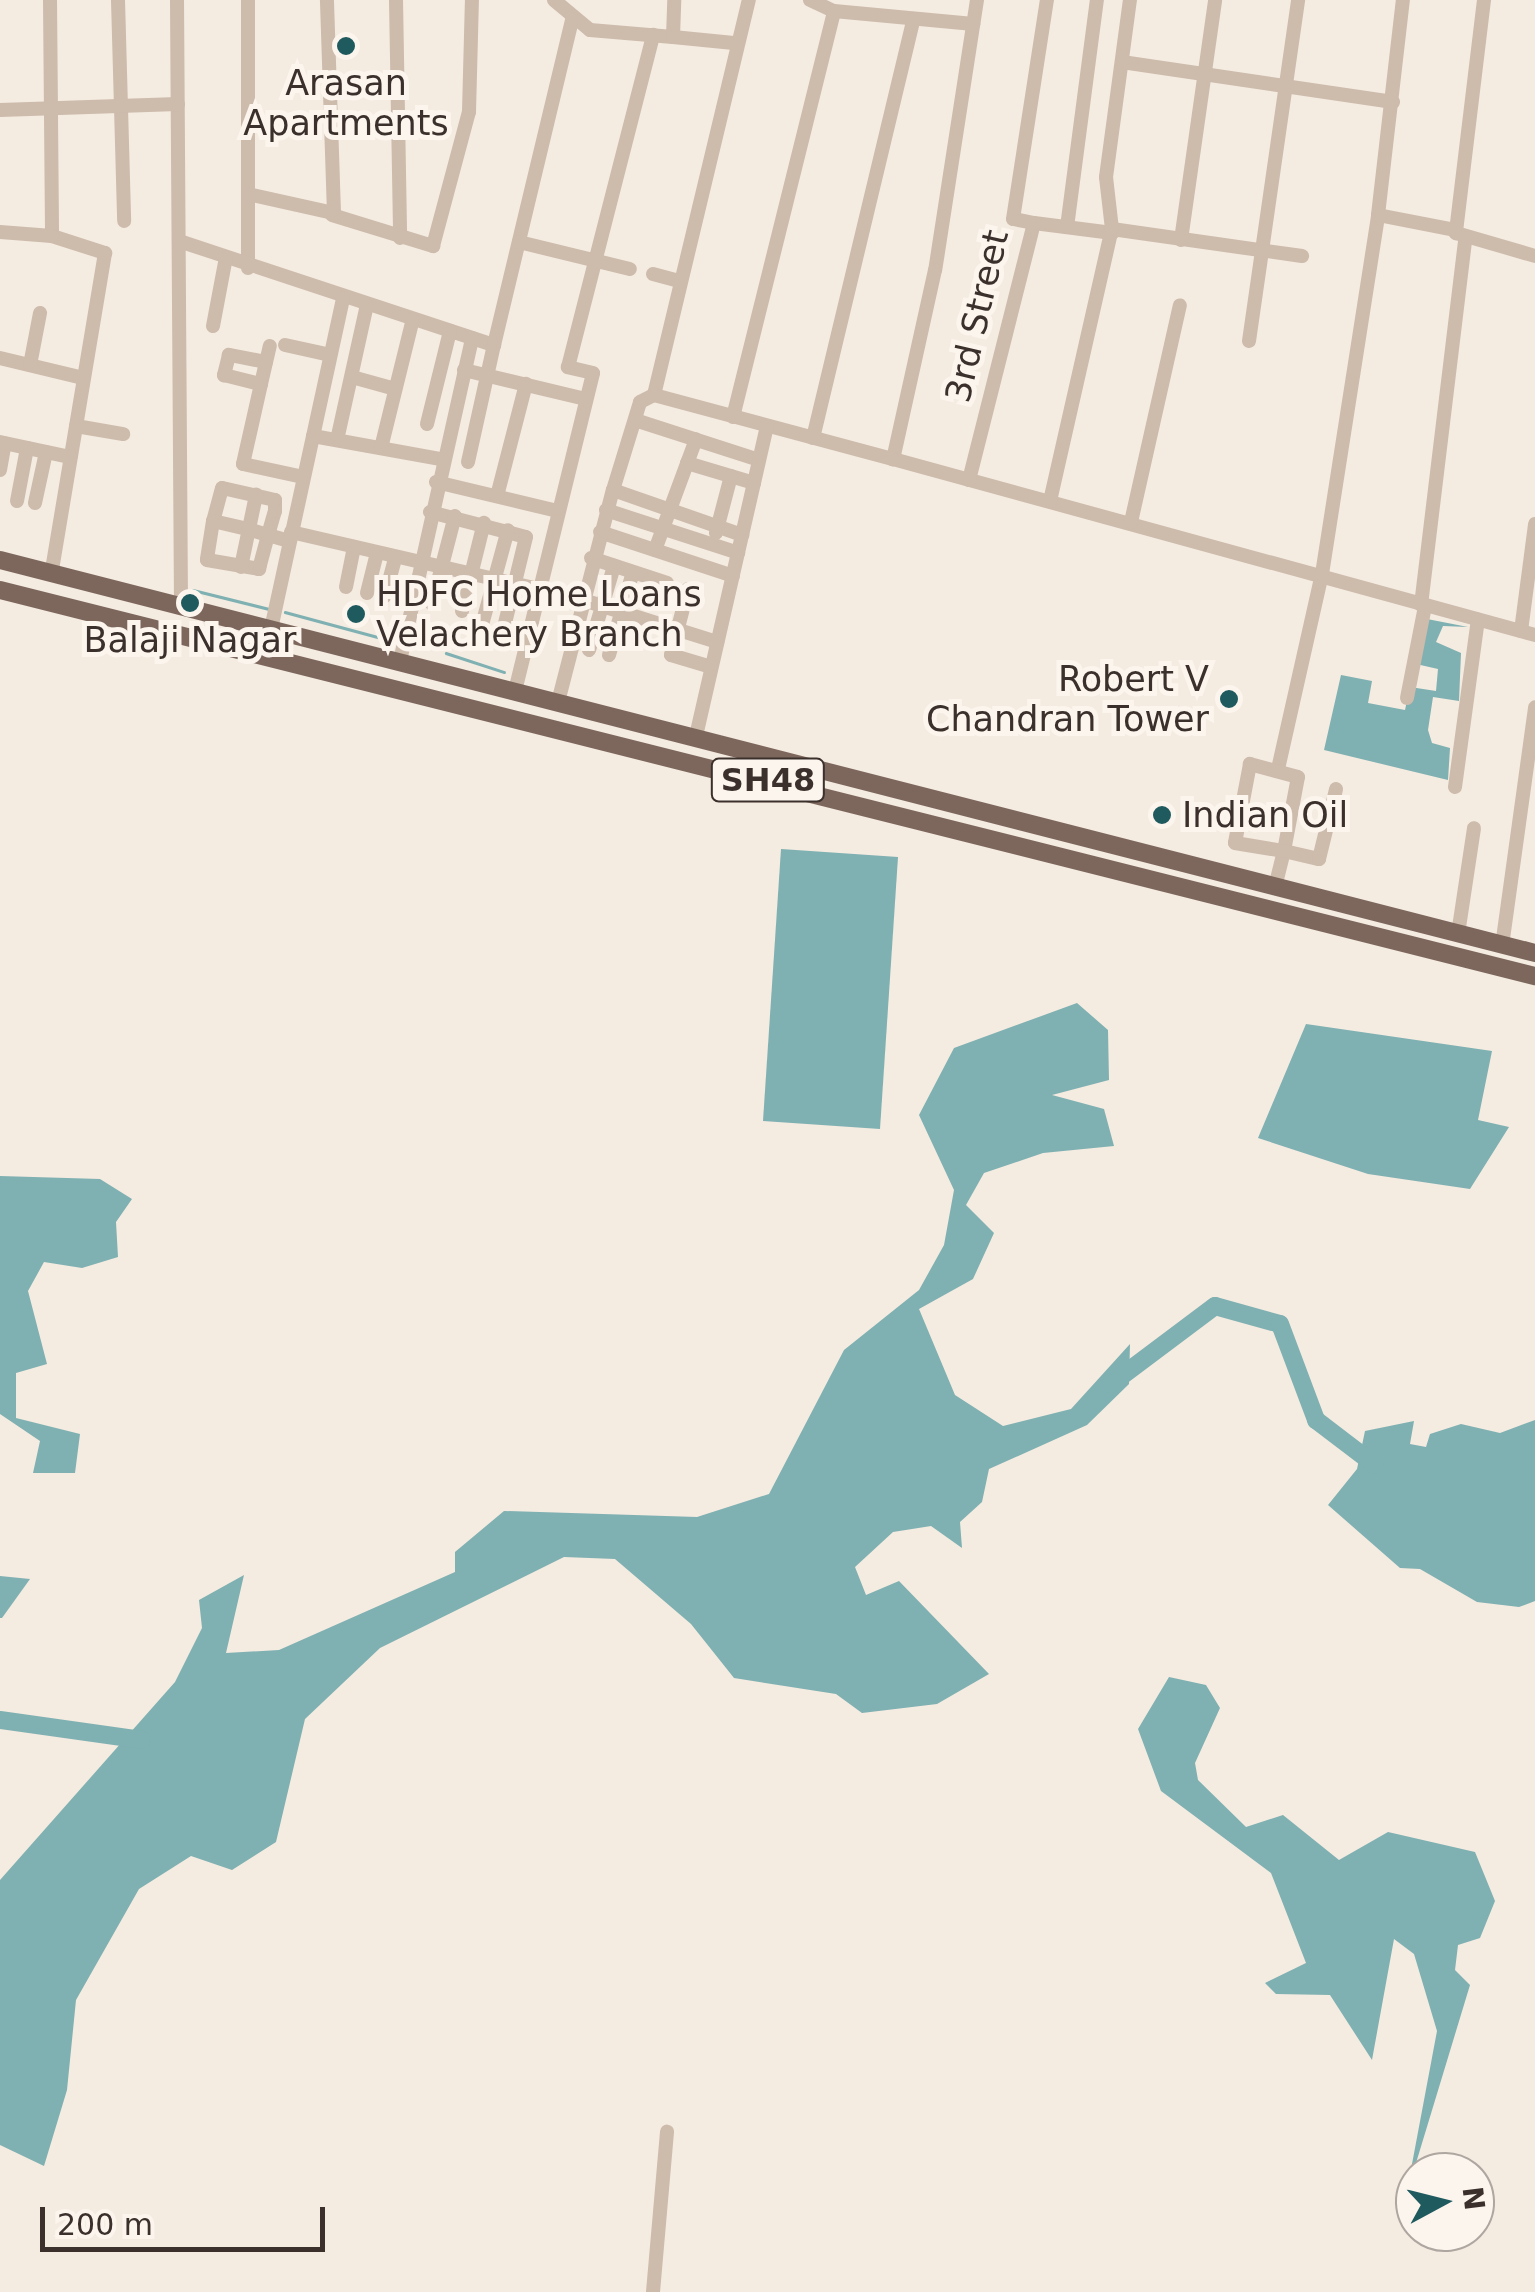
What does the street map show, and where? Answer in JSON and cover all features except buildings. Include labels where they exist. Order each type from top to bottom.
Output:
[{"type":"main road","name":"SH48","points":[[5,562],[1273,882],[1535,954]]},
{"type":"main road","points":[[2,590],[5,562]]},
{"type":"main road","name":"SH48","points":[[2,590],[1535,976]]},
{"type":"main road","points":[[1153,881],[1160,855]]},
{"type":"street","points":[[50,0],[54,108],[52,236]]},
{"type":"street","points":[[118,0],[124,221]]},
{"type":"street","points":[[177,0],[181,606]]},
{"type":"street","points":[[248,0],[248,268]]},
{"type":"street","points":[[327,0],[332,215]]},
{"type":"street","points":[[396,0],[400,238]]},
{"type":"street","points":[[248,194],[433,246],[449,203],[469,112],[472,0]]},
{"type":"street","points":[[554,0],[590,30],[734,42]]},
{"type":"street","points":[[673,37],[674,0]]},
{"type":"street","points":[[558,702],[580,600],[612,490],[635,420],[654,395],[734,42],[750,0]]},
{"type":"street","points":[[810,0],[834,12],[972,24]]},
{"type":"street","points":[[886,17],[889,0]]},
{"type":"street","points":[[893,459],[935,270],[977,0]]},
{"type":"street","name":"3rd Street","points":[[970,480],[1034,223],[1013,220],[1048,0]]},
{"type":"street","points":[[1067,228],[1097,0]]},
{"type":"street","points":[[1050,501],[1112,231],[1106,176],[1130,0]]},
{"type":"street","points":[[1181,240],[1216,0]]},
{"type":"street","points":[[1248,341],[1298,0]]},
{"type":"street","points":[[1278,769],[1322,574],[1378,215],[1403,0]]},
{"type":"street","points":[[1407,698],[1423,605],[1484,0]]},
{"type":"street","points":[[733,417],[834,12]]},
{"type":"street","points":[[468,462],[574,16]]},
{"type":"street","points":[[813,438],[913,20]]},
{"type":"street","points":[[516,692],[537,589],[592,373],[568,367],[654,35]]},
{"type":"street","points":[[1122,62],[1393,102]]},
{"type":"street","points":[[0,110],[178,104]]},
{"type":"street","points":[[1378,215],[1535,256]]},
{"type":"street","points":[[1034,223],[1302,256]]},
{"type":"street","points":[[0,232],[52,236],[105,252],[51,575]]},
{"type":"street","points":[[179,241],[248,268],[494,346]]},
{"type":"street","points":[[519,242],[630,269]]},
{"type":"street","points":[[214,326],[226,257]]},
{"type":"street","points":[[653,274],[679,281]]},
{"type":"street","points":[[271,630],[343,299]]},
{"type":"street","points":[[337,440],[367,305]]},
{"type":"street","points":[[1130,522],[1180,306]]},
{"type":"street","points":[[30,365],[40,313]]},
{"type":"street","points":[[380,448],[413,319]]},
{"type":"street","points":[[472,338],[499,327]]},
{"type":"street","points":[[428,424],[450,331]]},
{"type":"street","points":[[400,661],[436,482],[472,338]]},
{"type":"street","points":[[304,477],[243,464],[266,362],[277,345],[330,355]]},
{"type":"street","points":[[261,384],[224,375],[229,355],[266,362]]},
{"type":"street","points":[[0,358],[83,378]]},
{"type":"street","points":[[464,370],[586,399]]},
{"type":"street","points":[[352,377],[395,389]]},
{"type":"street","points":[[497,496],[526,384]]},
{"type":"street","points":[[654,395],[1528,633],[1535,524]]},
{"type":"street","points":[[635,420],[759,460]]},
{"type":"street","points":[[76,426],[123,434]]},
{"type":"street","points":[[696,736],[767,426]]},
{"type":"street","points":[[312,436],[441,460]]},
{"type":"street","points":[[655,550],[696,439]]},
{"type":"street","points":[[0,470],[3,442],[70,457]]},
{"type":"street","points":[[17,500],[27,448]]},
{"type":"street","points":[[35,503],[46,452]]},
{"type":"street","points":[[687,463],[754,483]]},
{"type":"street","points":[[713,544],[731,476]]},
{"type":"street","points":[[436,482],[558,511]]},
{"type":"street","points":[[219,489],[275,500],[258,569],[207,560],[213,521],[219,489]]},
{"type":"street","points":[[612,490],[742,535]]},
{"type":"street","points":[[240,566],[256,495]]},
{"type":"street","points":[[606,510],[738,553]]},
{"type":"street","points":[[430,512],[484,523],[526,538],[504,628]]},
{"type":"street","points":[[432,604],[455,516]]},
{"type":"street","points":[[213,521],[335,549],[354,547],[537,589]]},
{"type":"street","points":[[462,611],[484,523]]},
{"type":"street","points":[[476,643],[508,530]]},
{"type":"street","points":[[600,532],[732,576]]},
{"type":"street","points":[[346,588],[354,547]]},
{"type":"street","points":[[367,593],[378,553]]},
{"type":"street","points":[[385,596],[395,558]]},
{"type":"street","points":[[592,558],[667,584]]},
{"type":"street","points":[[590,650],[614,566]]},
{"type":"street","points":[[610,655],[634,572]]},
{"type":"street","points":[[688,589],[671,655],[711,668]]},
{"type":"street","points":[[580,600],[717,642]]},
{"type":"street","points":[[1455,787],[1478,620]]},
{"type":"street","points":[[1502,946],[1535,707]]},
{"type":"street","points":[[1273,882],[1281,850],[1298,777],[1250,764],[1233,838],[1281,850],[1319,859],[1336,788]]},
{"type":"street","points":[[1458,934],[1474,828]]},
{"type":"street","points":[[653,2292],[667,2132]]},
{"type":"water","points":[[1427,619],[1468,627],[1443,626],[1436,642],[1461,653],[1459,701],[1433,697],[1428,730],[1432,743],[1450,748],[1448,780],[1324,750],[1341,675],[1372,681],[1368,703],[1405,710],[1410,687],[1436,691],[1438,669],[1416,664]]},
{"type":"water","points":[[781,849],[898,857],[880,1129],[763,1121]]},
{"type":"water","points":[[1077,1003],[1108,1030],[1109,1080],[1052,1095],[1104,1109],[1114,1146],[1043,1153],[984,1173],[966,1205],[994,1233],[973,1279],[919,1309],[955,1395],[1003,1426],[1071,1409],[1130,1344],[1129,1384],[1087,1425],[989,1469],[982,1502],[960,1522],[962,1548],[931,1526],[893,1532],[855,1567],[866,1595],[899,1581],[989,1674],[937,1704],[862,1713],[836,1694],[734,1678],[691,1624],[615,1559],[564,1557],[380,1648],[305,1719],[276,1842],[232,1870],[191,1856],[139,1889],[76,2000],[67,2090],[44,2166],[0,2145],[0,1880],[175,1682],[202,1628],[199,1600],[244,1575],[226,1653],[279,1650],[455,1572],[455,1552],[504,1511],[697,1517],[769,1494],[844,1350],[919,1290],[944,1245],[954,1190],[919,1115],[954,1048]]},
{"type":"water","points":[[1306,1024],[1492,1051],[1478,1120],[1509,1127],[1470,1189],[1368,1174],[1258,1138]]},
{"type":"water","points":[[0,1176],[100,1179],[132,1199],[116,1222],[118,1257],[82,1268],[44,1262],[28,1291],[47,1364],[16,1373],[16,1418],[80,1434],[75,1473],[33,1473],[40,1441],[0,1414]]},
{"type":"water","points":[[1535,1420],[1535,1601],[1519,1607],[1477,1602],[1420,1569],[1400,1568],[1328,1505],[1357,1469],[1365,1431],[1414,1421],[1410,1444],[1426,1447],[1430,1434],[1461,1424],[1500,1433]]},
{"type":"water","points":[[0,1576],[30,1579],[2,1618],[0,1618]]},
{"type":"water","points":[[1169,1677],[1206,1685],[1220,1708],[1195,1763],[1198,1780],[1246,1827],[1283,1815],[1339,1860],[1388,1832],[1475,1852],[1495,1901],[1480,1938],[1458,1945],[1455,1970],[1470,1985],[1419,2152],[1414,2152],[1437,2031],[1414,1954],[1394,1939],[1372,2060],[1330,1995],[1276,1994],[1265,1983],[1306,1963],[1271,1873],[1161,1791],[1138,1729]]},
{"type":"waterway","points":[[193,590],[269,609]]},
{"type":"waterway","points":[[285,612],[389,640]]},
{"type":"waterway","points":[[446,653],[504,672]]},
{"type":"waterway","points":[[1111,1384],[1215,1306],[1280,1324],[1316,1420],[1375,1465]]},
{"type":"waterway","points":[[0,1720],[142,1740]]},
{"type":"place","name":"Arasan Apartments","points":[[346,46]]},
{"type":"place","name":"Balaji Nagar","points":[[190,603]]},
{"type":"place","name":"HDFC Home Loans Velachery Branch","points":[[356,614]]},
{"type":"place","name":"Robert V Chandran Tower","points":[[1229,699]]},
{"type":"place","name":"Indian Oil","points":[[1162,815]]}]
